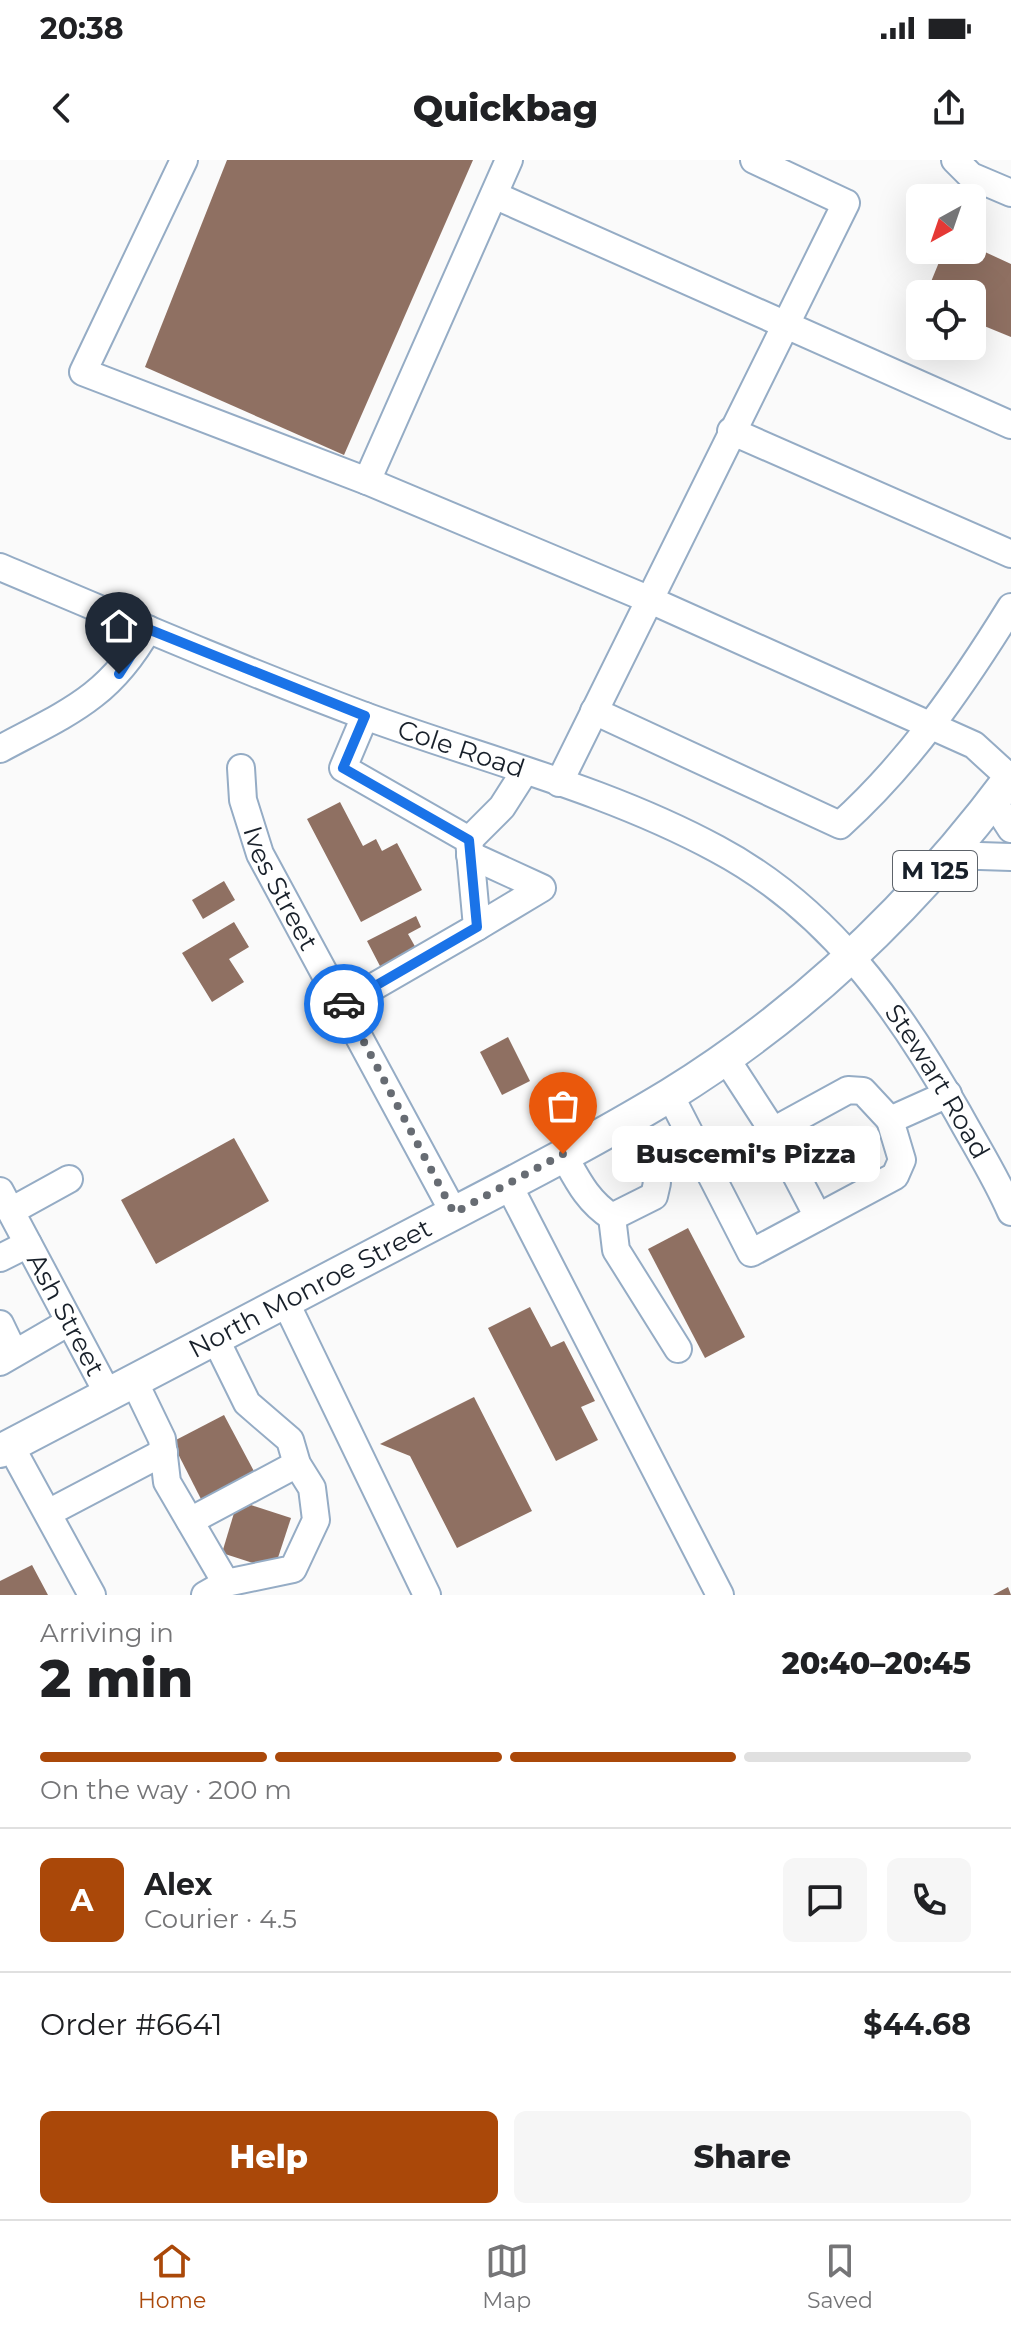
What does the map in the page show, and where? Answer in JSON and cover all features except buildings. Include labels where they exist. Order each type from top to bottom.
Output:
[{"type":"main road","name":"North Monroe Street","points":[[5,1448],[454,1213],[670,1095],[725,1057],[852,958],[949,855],[1005,785]]},
{"type":"street","points":[[184,160],[83,372],[367,481],[648,599],[974,745],[1005,785],[1011,829]]},
{"type":"street","points":[[367,481],[509,160]]},
{"type":"street","points":[[559,783],[846,203],[754,160]]},
{"type":"street","points":[[955,160],[971,176],[1011,193]]},
{"type":"street","points":[[494,195],[1011,425]]},
{"type":"street","points":[[731,431],[1011,554]]},
{"type":"street","name":"Cole Road","points":[[0,567],[365,716],[631,809],[719,850],[782,892],[852,958]]},
{"type":"street","points":[[594,711],[840,825],[874,795],[932,726],[1011,607]]},
{"type":"street","points":[[0,749],[78,708],[107,687],[130,660],[148,629]]},
{"type":"street","points":[[342,1005],[542,888],[469,847],[343,768],[365,716]]},
{"type":"street","name":"Ives Street","points":[[241,768],[243,800],[260,854],[454,1213]]},
{"type":"street","points":[[477,927],[469,847],[502,807],[525,771]]},
{"type":"street","points":[[949,855],[1011,857]]},
{"type":"street","name":"Stewart Road","points":[[852,958],[899,1013],[948,1094],[1011,1212]]},
{"type":"street","points":[[725,1057],[773,1131],[818,1217]]},
{"type":"street","points":[[670,1095],[751,1253],[895,1176],[902,1160],[890,1120],[863,1091],[848,1090],[773,1131]]},
{"type":"street","points":[[890,1120],[948,1094]]},
{"type":"street","points":[[612,1217],[654,1196],[657,1183],[630,1116]]},
{"type":"street","points":[[563,1154],[586,1195],[612,1217],[616,1250],[678,1349]]},
{"type":"street","points":[[5,1201],[69,1179]]},
{"type":"street","points":[[508,1184],[720,1595]]},
{"type":"street","name":"Ash Street","points":[[5,1201],[69,1322],[162,1439],[167,1482],[190,1521],[215,1589]]},
{"type":"street","points":[[0,1258],[28,1244]]},
{"type":"street","points":[[285,1301],[427,1595]]},
{"type":"street","points":[[0,1324],[7,1358],[69,1322]]},
{"type":"street","points":[[215,1338],[247,1403],[290,1440],[297,1464],[312,1488],[316,1520],[293,1569],[215,1589]]},
{"type":"street","points":[[5,1448],[48,1513],[92,1595]]},
{"type":"street","points":[[48,1513],[164,1452]]},
{"type":"street","points":[[190,1521],[297,1464]]},
{"type":"way so far","points":[[344,1004],[454,1213],[563,1154]]},
{"type":"place","name":"Buscemi's Pizza","points":[[563,1154]]},
{"type":"route","points":[[119,674],[148,629],[365,716],[343,768],[469,840],[477,927],[344,1004]]}]
